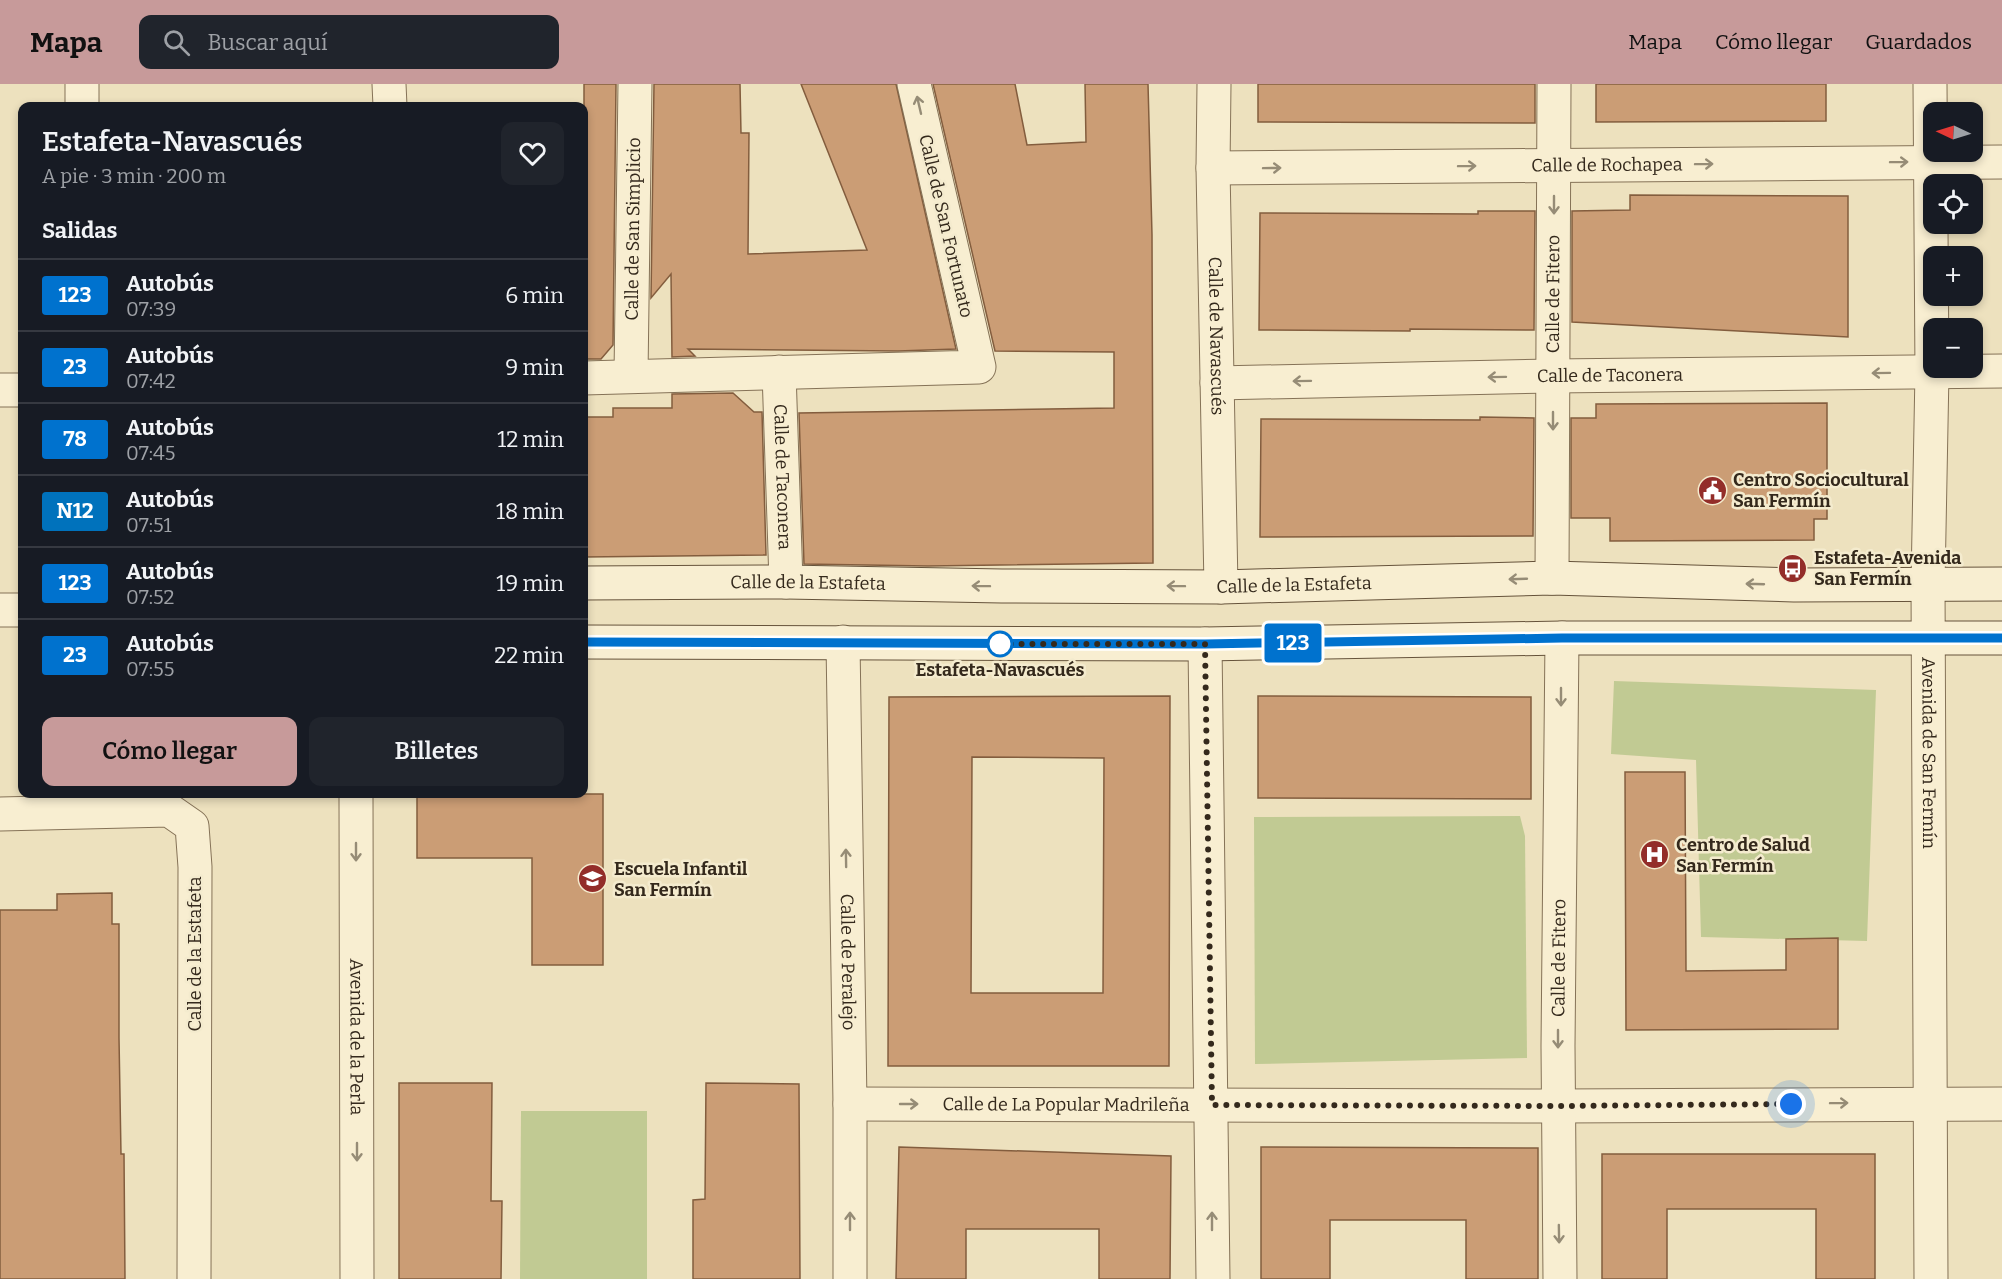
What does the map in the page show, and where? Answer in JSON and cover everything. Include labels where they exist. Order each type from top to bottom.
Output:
[{"type":"street","points":[[82,84],[82,102]]},
{"type":"street","points":[[389,84],[390,102]]},
{"type":"street","name":"Calle de San Simplicio","points":[[631,375],[635,84]]},
{"type":"street","name":"Calle de San Fortunato","points":[[779,372],[979,367],[914,84]]},
{"type":"street","name":"Calle de Navascués","points":[[1214,84],[1221,587]]},
{"type":"street","name":"Calle de Fitero","points":[[1552,578],[1554,84]]},
{"type":"street","name":"Avenida de San Fermín","points":[[1930,84],[1930,102]]},
{"type":"street","name":"Calle de Rochapea","points":[[1214,168],[1923,161]]},
{"type":"street","name":"Avenida de San Fermín","points":[[1931,162],[1932,318]]},
{"type":"street","name":"Calle de Rochapea","points":[[1983,162],[2002,162]]},
{"type":"street","name":"Calle de Taconera","points":[[1983,371],[2002,371]]},
{"type":"street","points":[[588,378],[779,372]]},
{"type":"street","name":"Calle de Taconera","points":[[779,372],[786,582]]},
{"type":"street","name":"Calle de Taconera","points":[[1217,383],[1553,376],[1923,372]]},
{"type":"street","name":"Avenida de San Fermín","points":[[1931,1279],[1928,583],[1932,378]]},
{"type":"street","points":[[0,390],[18,390]]},
{"type":"street","name":"Calle de la Estafeta","points":[[588,583],[786,582],[1221,587],[1552,578],[1794,585],[2002,584]]},
{"type":"street","points":[[0,610],[18,610]]},
{"type":"street","points":[[588,642],[1205,644],[1562,638],[2002,638]]},
{"type":"street","name":"Calle de Fitero","points":[[1560,1279],[1558,1106],[1562,638]]},
{"type":"street","name":"Calle de Peralejo","points":[[843,642],[850,1104],[850,1279]]},
{"type":"street","points":[[1205,644],[1213,1279]]},
{"type":"street","name":"Avenida de la Perla","points":[[356,798],[357,1279]]},
{"type":"street","name":"Calle de la Estafeta","points":[[0,814],[169,810],[192,826],[195,867],[194,1279]]},
{"type":"street","name":"Calle de La Popular Madrileña","points":[[850,1104],[1558,1106],[1930,1102],[2002,1104]]},
{"type":"green space","points":[[1614,681],[1876,690],[1867,941],[1701,937],[1696,760],[1611,754]]},
{"type":"green space","points":[[1520,816],[1525,836],[1527,1058],[1255,1064],[1254,817]]},
{"type":"green space","points":[[521,1111],[647,1111],[647,1279],[520,1279]]},
{"type":"building","points":[[584,84],[616,84],[613,345],[601,359],[588,359],[588,102],[584,102]]},
{"type":"building","points":[[654,84],[740,84],[741,133],[749,133],[748,254],[867,250],[801,84],[896,84],[956,349],[898,351],[688,349],[695,356],[672,357],[671,274],[651,298]]},
{"type":"building","points":[[933,84],[1015,84],[1027,145],[1086,142],[1085,84],[1148,84],[1152,235],[1153,563],[928,566],[804,564],[799,413],[1114,408],[1114,352],[995,351]]},
{"type":"building","points":[[1258,84],[1535,84],[1535,123],[1258,122]]},
{"type":"building","points":[[1596,84],[1826,84],[1826,121],[1596,122]]},
{"type":"building","points":[[1630,195],[1848,196],[1848,337],[1572,322],[1572,211],[1630,210]]},
{"type":"building","points":[[1478,211],[1535,211],[1534,330],[1259,330],[1260,213],[1478,214]]},
{"type":"building","points":[[733,393],[754,412],[762,412],[766,555],[588,557],[588,417],[613,417],[613,408],[672,408],[672,394]]},
{"type":"building","name":"Centro Sociocultural San Fermín","points":[[1827,403],[1827,519],[1814,519],[1814,540],[1610,541],[1610,518],[1571,518],[1571,418],[1596,418],[1596,404]]},
{"type":"building","points":[[1480,417],[1534,418],[1533,536],[1260,537],[1261,419],[1480,420]]},
{"type":"building","points":[[1170,696],[1169,1066],[888,1066],[889,697]],"holes":[[[972,757],[1104,758],[1103,993],[971,993]]]},
{"type":"building","points":[[1258,696],[1531,697],[1531,799],[1258,798]]},
{"type":"building","name":"Centro de Salud San Fermín","points":[[1625,772],[1685,772],[1686,971],[1786,970],[1786,939],[1838,938],[1838,1029],[1626,1030]]},
{"type":"building","points":[[588,794],[603,794],[603,965],[532,965],[532,858],[417,858],[417,798],[588,798]]},
{"type":"building","points":[[112,893],[112,924],[119,924],[119,1038],[121,1154],[124,1154],[125,1279],[0,1279],[0,910],[57,910],[57,894]]},
{"type":"building","points":[[399,1083],[492,1083],[491,1201],[502,1201],[501,1279],[399,1279]]},
{"type":"building","points":[[706,1083],[799,1084],[800,1279],[693,1279],[693,1200],[705,1199]]},
{"type":"building","points":[[899,1147],[1171,1156],[1170,1279],[1099,1279],[1099,1229],[966,1229],[966,1279],[896,1279]]},
{"type":"building","points":[[1261,1147],[1538,1148],[1538,1279],[1466,1279],[1466,1220],[1330,1220],[1330,1279],[1261,1279]]},
{"type":"building","points":[[1602,1154],[1875,1154],[1875,1279],[1816,1279],[1816,1209],[1667,1209],[1667,1279],[1602,1279]]},
{"type":"bus line","name":"123","points":[[588,642],[1205,644],[1562,638],[2002,638]]},
{"type":"place","name":"Centro Sociocultural San Fermín","points":[[1712,490]]},
{"type":"place","name":"Estafeta-Avenida San Fermín","points":[[1793,568]]},
{"type":"place","name":"Estafeta-Navascués","points":[[1000,644]]},
{"type":"place","name":"Centro de Salud San Fermín","points":[[1655,855]]},
{"type":"place","name":"Escuela Infantil San Fermín","points":[[593,879]]},
{"type":"route","points":[[1000,644],[1205,644],[1212,1105],[1791,1104]]}]
